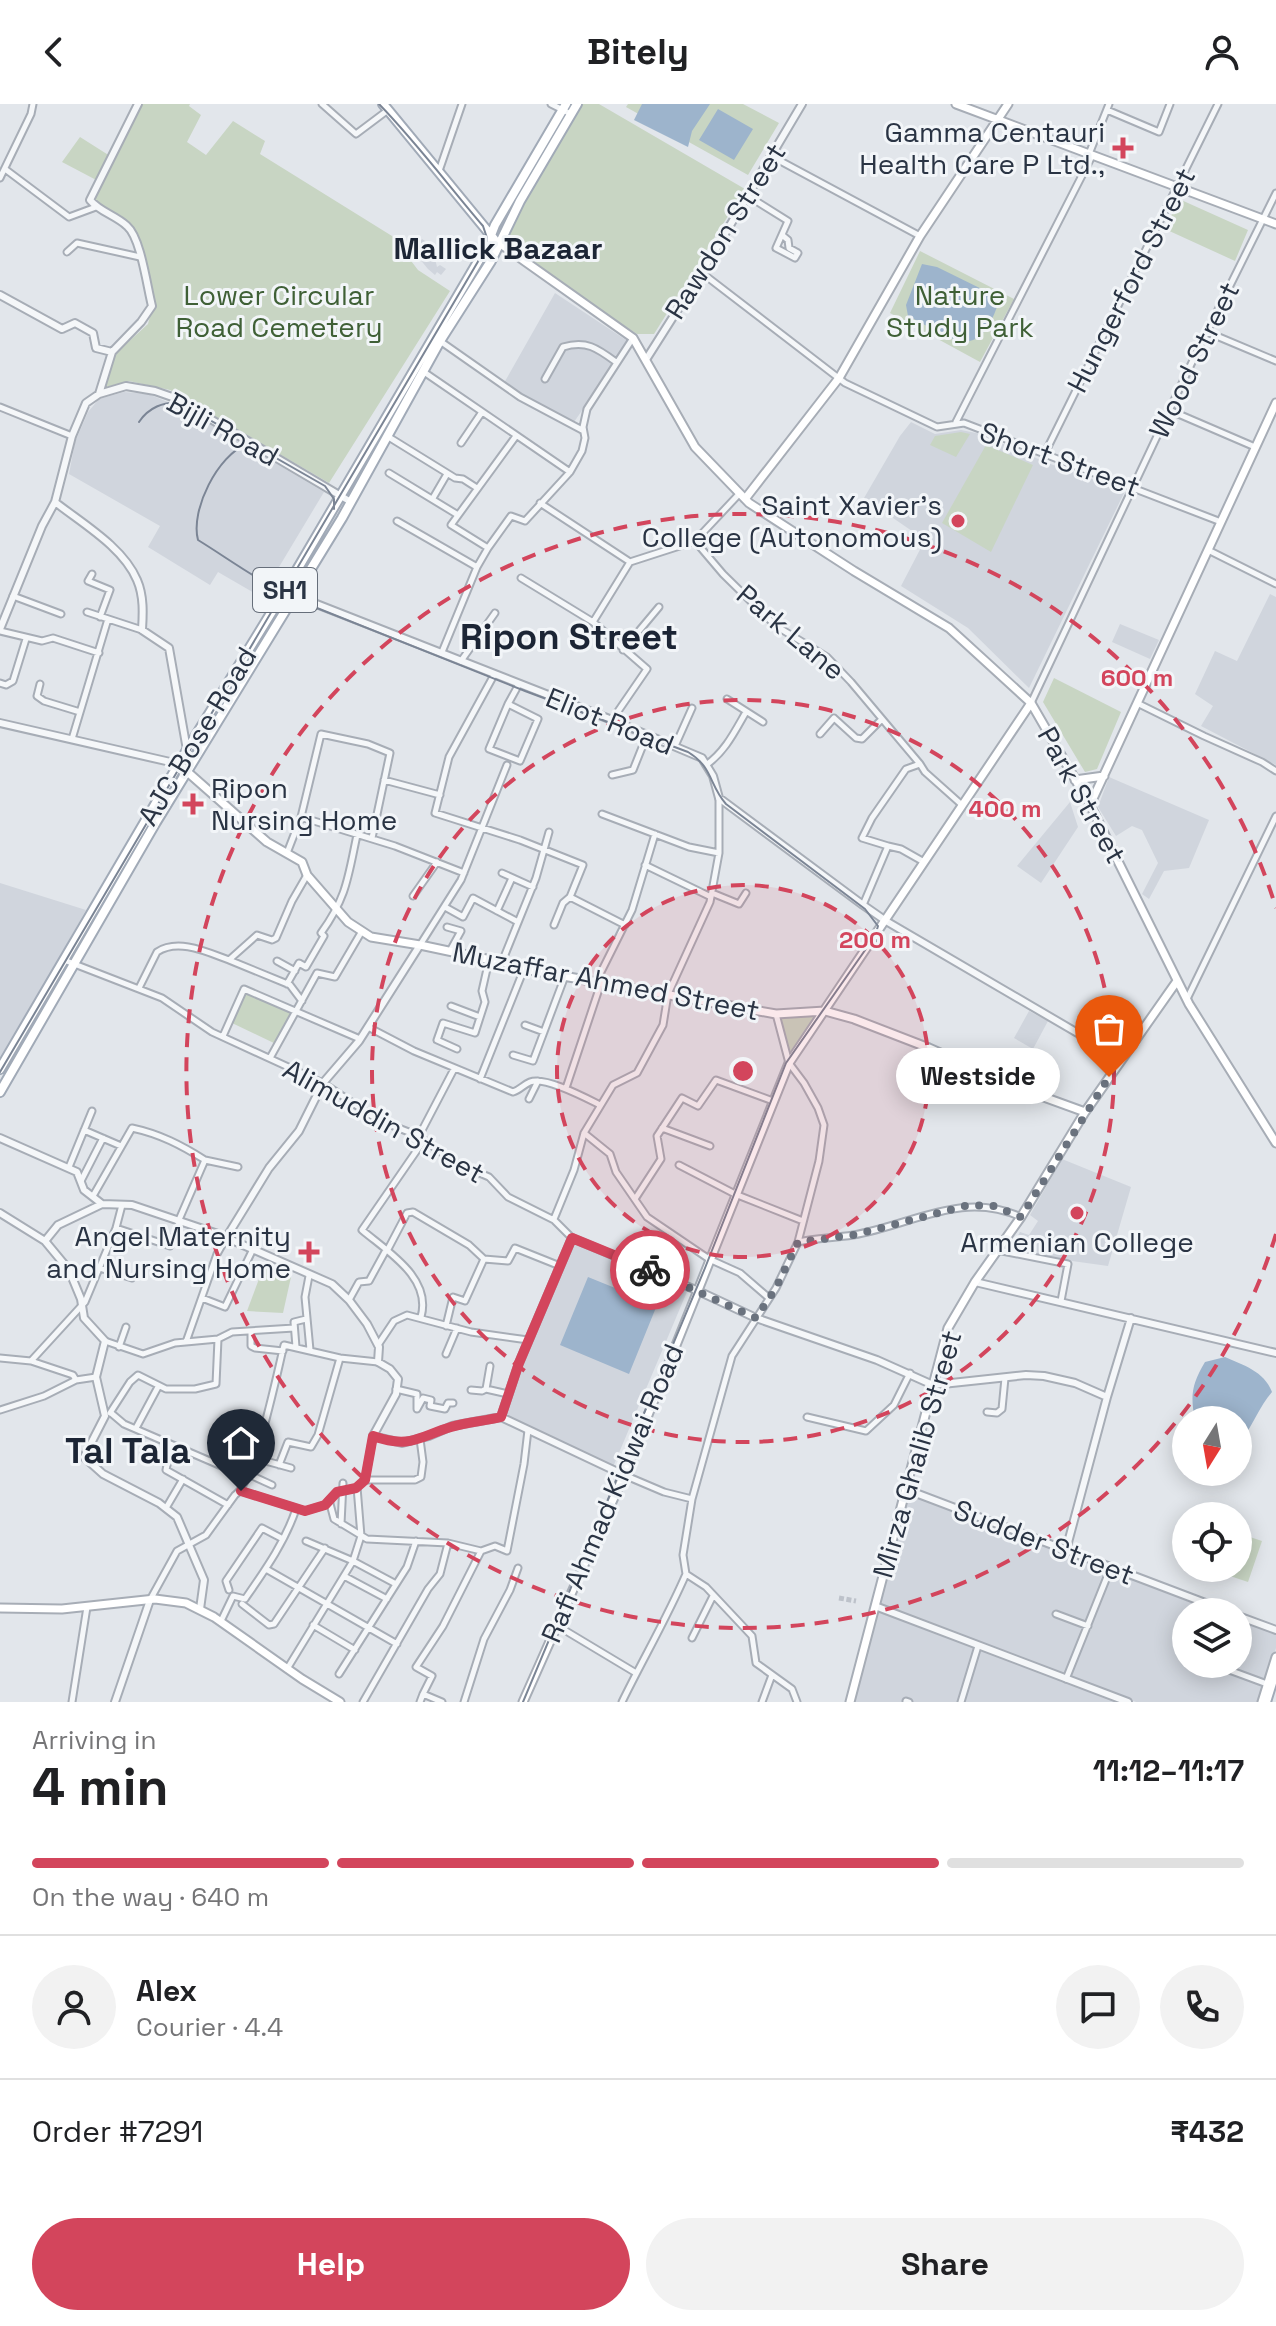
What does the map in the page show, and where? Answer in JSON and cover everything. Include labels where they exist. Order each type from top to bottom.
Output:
[{"type":"main road","points":[[0,1092],[187,771],[351,502],[420,369],[491,261],[495,225],[566,109],[577,104]]},
{"type":"main road","points":[[956,104],[1276,224]]},
{"type":"main road","points":[[743,496],[839,378],[920,236],[1008,104]]},
{"type":"main road","points":[[385,107],[495,240]]},
{"type":"main road","name":"Park Street","points":[[495,240],[633,338],[695,447],[743,496],[778,524],[793,530],[949,628],[1031,703],[1090,805],[1187,999],[1276,1143]]},
{"type":"main road","name":"AJC Bose Road","points":[[0,1069],[187,750],[420,369],[495,240]]},
{"type":"main road","points":[[1090,805],[1207,549],[1273,416],[1276,403]]},
{"type":"main road","name":"Rafi Ahmad Kidwai Road","points":[[523,1702],[624,1475],[789,1063],[1031,703]]},
{"type":"main road","name":"Muzaffar Ahmed Street","points":[[179,764],[267,842],[302,862],[307,875],[348,922],[371,937],[524,969],[776,1014],[825,1011],[929,1048],[1016,1087],[1085,1112]]},
{"type":"main road","points":[[1075,780],[1104,776]]},
{"type":"main road","name":"Mirza Ghalib Street","points":[[850,1702],[948,1328],[1085,1112],[1177,981]]},
{"type":"main road","points":[[0,1608],[62,1609],[150,1600],[186,1603],[221,1621],[287,1669],[340,1702]]},
{"type":"main road","points":[[1269,1701],[1267,1684],[1276,1657]]},
{"type":"main road","points":[[1269,1701],[1276,1670]]},
{"type":"street","points":[[0,178],[31,104]]},
{"type":"street","points":[[99,653],[53,638],[42,641],[26,639],[0,630],[42,526],[55,502],[72,436],[86,403],[99,394],[112,352],[152,306],[129,227],[90,200],[138,104]]},
{"type":"street","points":[[322,104],[356,134],[385,107]]},
{"type":"street","points":[[439,171],[462,104]]},
{"type":"street","points":[[551,104],[566,109]]},
{"type":"street","name":"Rawdon Street","points":[[647,358],[702,273],[802,104]]},
{"type":"street","points":[[955,423],[1090,155],[1108,107],[1159,132],[1170,104]]},
{"type":"street","name":"Hungerford Street","points":[[1044,455],[1218,104]]},
{"type":"street","points":[[771,156],[920,236]]},
{"type":"street","points":[[5,169],[69,217],[96,207]]},
{"type":"street","name":"Wood Street","points":[[1031,703],[1169,410],[1276,193]]},
{"type":"street","points":[[748,196],[788,221],[776,248],[793,258],[797,257],[798,253],[789,248],[788,240],[782,235]]},
{"type":"street","points":[[67,252],[77,243],[140,257]]},
{"type":"street","name":"Short Street","points":[[702,273],[839,378],[937,427],[964,423],[1221,522]]},
{"type":"street","points":[[0,295],[62,329],[75,323],[93,333],[96,348],[112,352]]},
{"type":"street","points":[[1207,332],[1276,361]]},
{"type":"street","points":[[442,652],[488,548],[511,516],[525,521],[570,472],[582,451],[587,409],[633,338]]},
{"type":"street","points":[[440,341],[520,397],[583,430]]},
{"type":"street","points":[[545,379],[563,347],[577,343],[595,347],[616,362]]},
{"type":"street","points":[[420,369],[570,472]]},
{"type":"street","name":"Bijli Road","points":[[99,394],[126,386],[175,398],[351,502]]},
{"type":"street","points":[[0,407],[72,436]]},
{"type":"street","points":[[1169,410],[1255,447]]},
{"type":"street","points":[[461,443],[482,412]]},
{"type":"street","points":[[387,436],[447,474],[477,488]]},
{"type":"street","points":[[488,548],[451,525],[516,436]]},
{"type":"street","points":[[389,473],[458,515]]},
{"type":"street","points":[[433,498],[447,474]]},
{"type":"street","points":[[593,622],[630,562],[695,541],[743,496]]},
{"type":"street","points":[[55,502],[118,553],[137,579],[143,604],[142,630]]},
{"type":"street","points":[[540,503],[630,562]]},
{"type":"street","points":[[397,521],[477,567]]},
{"type":"street","name":"Park Lane","points":[[695,541],[723,574],[776,626],[827,657],[925,772],[962,805]]},
{"type":"street","points":[[1207,549],[1275,582]]},
{"type":"street","points":[[92,574],[88,581],[110,590],[100,617]]},
{"type":"street","points":[[521,578],[593,622],[647,669],[612,720]]},
{"type":"street","name":"Eliot Road","points":[[284,592],[442,652],[702,758],[713,776],[719,798]]},
{"type":"street","points":[[13,596],[61,614]]},
{"type":"street","points":[[623,650],[659,607]]},
{"type":"street","points":[[87,612],[142,630],[169,648],[187,750]]},
{"type":"street","points":[[461,661],[495,613]]},
{"type":"street","points":[[72,739],[108,619]]},
{"type":"street","points":[[0,683],[6,685],[13,681],[26,639]]},
{"type":"street","points":[[494,675],[449,757],[435,813],[583,865],[554,925]]},
{"type":"street","points":[[40,684],[37,696],[44,701],[80,712]]},
{"type":"street","points":[[508,704],[538,719],[520,761],[489,749],[508,704],[519,684]]},
{"type":"street","points":[[727,699],[763,722]]},
{"type":"street","points":[[1137,703],[1276,771]]},
{"type":"street","points":[[675,746],[692,708]]},
{"type":"street","points":[[706,765],[729,741],[746,712]]},
{"type":"street","points":[[820,734],[834,718],[856,738],[862,739],[882,719]]},
{"type":"street","points":[[0,723],[179,764]]},
{"type":"street","points":[[287,853],[301,817],[321,734],[368,744],[390,753],[372,838]]},
{"type":"street","points":[[612,775],[633,770],[647,735]]},
{"type":"street","points":[[920,764],[906,769],[862,838],[901,849],[924,863]]},
{"type":"street","points":[[186,1342],[217,1254],[269,1168],[299,1131],[323,1083],[360,1039],[445,907],[464,873],[507,765]]},
{"type":"street","points":[[384,780],[440,795]]},
{"type":"street","points":[[554,1220],[574,1170],[584,1133],[613,1085],[637,1073],[663,1025],[668,994],[712,895],[719,853],[719,798]]},
{"type":"street","points":[[719,798],[886,921],[1122,1059]]},
{"type":"street","points":[[602,814],[689,847],[719,853]]},
{"type":"street","points":[[1187,999],[1276,816]]},
{"type":"street","points":[[301,817],[372,838],[464,873]]},
{"type":"street","points":[[502,962],[533,887],[549,832]]},
{"type":"street","points":[[566,1088],[598,982],[625,925],[655,834]]},
{"type":"street","points":[[287,984],[299,963],[306,967],[324,936],[321,933],[339,909],[357,835]]},
{"type":"street","points":[[863,905],[888,846]]},
{"type":"street","points":[[413,896],[437,862]]},
{"type":"street","points":[[645,865],[692,890],[739,904],[746,893]]},
{"type":"street","points":[[502,873],[533,887]]},
{"type":"street","points":[[229,960],[257,935],[272,940],[276,938],[307,875]]},
{"type":"street","points":[[497,911],[512,878]]},
{"type":"street","points":[[570,897],[625,925]]},
{"type":"street","points":[[445,907],[463,917],[473,898],[518,922]]},
{"type":"street","points":[[447,927],[461,931],[449,952]]},
{"type":"street","points":[[270,1058],[317,973],[335,977],[362,931]]},
{"type":"street","points":[[139,988],[157,952],[189,946],[287,984],[302,1001]]},
{"type":"street","name":"Alimuddin Street","points":[[64,960],[162,998],[223,1036],[323,1083],[378,1120],[422,1138],[454,1162],[489,1177],[508,1197],[554,1220],[572,1238],[698,1290],[756,1318],[910,1373],[933,1385]]},
{"type":"street","points":[[457,1049],[437,1040],[443,1023],[473,1034],[485,1000],[482,991],[489,960]]},
{"type":"street","points":[[277,961],[295,971]]},
{"type":"street","points":[[480,1079],[524,969]]},
{"type":"street","points":[[513,1055],[532,1061],[565,976]]},
{"type":"street","points":[[223,1036],[244,989],[360,1039]]},
{"type":"street","points":[[451,1006],[480,1017]]},
{"type":"street","points":[[622,1702],[668,1616],[686,1574],[683,1555],[692,1499],[732,1356],[769,1298],[798,1242],[819,1161],[824,1125],[804,1083],[789,1063],[776,1014]]},
{"type":"street","points":[[525,1025],[544,1032]]},
{"type":"street","points":[[368,1027],[454,1069],[513,1092],[538,1081],[566,1088],[600,1105]]},
{"type":"street","points":[[421,1317],[425,1303],[416,1281],[398,1258],[362,1230],[422,1138],[454,1069]]},
{"type":"street","points":[[635,1199],[661,1159],[657,1136],[682,1098],[698,1106],[716,1080],[773,1101]]},
{"type":"street","points":[[529,1099],[538,1081]]},
{"type":"street","points":[[69,1167],[92,1111]]},
{"type":"street","points":[[93,1196],[132,1128],[176,1142],[205,1160],[238,1167]]},
{"type":"street","points":[[662,1128],[710,1146]]},
{"type":"street","points":[[84,1130],[121,1146]]},
{"type":"street","points":[[584,1133],[610,1154],[616,1172],[647,1217],[709,1259],[740,1273],[769,1298]]},
{"type":"street","points":[[0,1138],[77,1172],[84,1190],[102,1204]]},
{"type":"street","points":[[81,1181],[103,1138]]},
{"type":"street","points":[[116,1228],[170,1246],[205,1160]]},
{"type":"street","points":[[679,1165],[735,1194],[803,1221]]},
{"type":"street","points":[[45,1241],[58,1225],[102,1204],[132,1205],[226,1238],[332,1284],[349,1300],[378,1345],[378,1362]]},
{"type":"street","points":[[31,1361],[81,1308],[116,1228],[122,1205]]},
{"type":"street","points":[[798,1242],[854,1235],[969,1205],[994,1206],[1021,1217]]},
{"type":"street","points":[[349,1300],[359,1282],[369,1281],[407,1213],[413,1212],[469,1245],[484,1259],[508,1261],[515,1248],[560,1266]]},
{"type":"street","points":[[0,1213],[45,1241],[69,1270],[84,1318],[105,1341],[119,1347],[143,1354],[175,1343],[218,1339],[232,1332],[294,1328]]},
{"type":"street","points":[[501,1417],[528,1340],[572,1238]]},
{"type":"street","points":[[202,1298],[225,1307],[253,1249]]},
{"type":"street","points":[[997,1250],[1068,1264],[1061,1301]]},
{"type":"street","points":[[446,1326],[453,1297],[465,1301],[484,1259]]},
{"type":"street","points":[[100,1268],[132,1278]]},
{"type":"street","points":[[309,1276],[306,1319],[310,1350]]},
{"type":"street","points":[[975,1282],[1276,1353]]},
{"type":"street","points":[[378,1345],[394,1321],[407,1315],[446,1326],[528,1340]]},
{"type":"street","points":[[1066,1550],[1131,1318]]},
{"type":"street","points":[[296,1347],[294,1322],[306,1319]]},
{"type":"street","points":[[119,1347],[126,1327]]},
{"type":"street","points":[[446,1354],[457,1328]]},
{"type":"street","points":[[251,1331],[251,1346],[283,1351]]},
{"type":"street","points":[[200,1609],[204,1580],[177,1517],[103,1474],[84,1457],[107,1412],[138,1375],[158,1387],[195,1389],[216,1384],[218,1339]]},
{"type":"street","points":[[105,1341],[96,1377],[107,1412],[124,1424],[171,1445],[272,1485]]},
{"type":"street","points":[[115,1702],[150,1600],[177,1551],[206,1535],[241,1491],[255,1458],[284,1345],[340,1358],[378,1362],[390,1369],[398,1379],[373,1436],[365,1480],[357,1487],[337,1492],[325,1505],[305,1511],[241,1491]]},
{"type":"street","points":[[0,1358],[31,1361],[73,1375],[76,1380]]},
{"type":"street","points":[[279,1465],[288,1442],[311,1447],[318,1435],[340,1358]]},
{"type":"street","points":[[486,1389],[490,1366]]},
{"type":"street","points":[[807,1417],[866,1431],[894,1405],[910,1373]]},
{"type":"street","points":[[933,1385],[1027,1375],[1061,1379],[1107,1397]]},
{"type":"street","points":[[0,1410],[44,1396],[76,1380],[96,1377]]},
{"type":"street","points":[[987,1412],[997,1413],[1002,1409],[1005,1378]]},
{"type":"street","points":[[136,1428],[158,1387]]},
{"type":"street","points":[[396,1389],[417,1394],[417,1409],[423,1398],[431,1400],[430,1406],[445,1409],[448,1403],[453,1403]]},
{"type":"street","points":[[471,1390],[486,1389],[508,1394]]},
{"type":"street","points":[[373,1436],[402,1443],[452,1426],[501,1417],[624,1475],[664,1492],[692,1499]]},
{"type":"street","points":[[329,1500],[334,1519],[367,1539],[448,1543],[481,1551],[495,1546],[507,1551],[528,1429]]},
{"type":"street","points":[[365,1480],[415,1480],[421,1477],[420,1439]]},
{"type":"street","points":[[171,1445],[166,1470],[228,1505]]},
{"type":"street","points":[[255,1458],[291,1468]]},
{"type":"street","points":[[166,1508],[183,1479]]},
{"type":"street","points":[[341,1524],[343,1483]]},
{"type":"street","points":[[287,1669],[353,1561],[361,1536],[357,1487]]},
{"type":"street","name":"Sudder Street","points":[[905,1489],[1192,1598]]},
{"type":"street","points":[[221,1621],[233,1596],[245,1599],[266,1569],[296,1509]]},
{"type":"street","points":[[229,1590],[226,1581],[262,1528],[283,1539]]},
{"type":"street","points":[[306,1541],[396,1584]]},
{"type":"street","points":[[339,1674],[407,1567],[416,1541]]},
{"type":"street","points":[[363,1702],[428,1589],[440,1574],[448,1543]]},
{"type":"street","points":[[242,1604],[269,1625],[274,1624],[325,1548]]},
{"type":"street","points":[[420,1702],[432,1676],[416,1667],[443,1626],[481,1551]]},
{"type":"street","points":[[1066,1679],[1111,1567]]},
{"type":"street","points":[[464,1702],[484,1639],[515,1580],[518,1568]]},
{"type":"street","points":[[266,1569],[398,1644]]},
{"type":"street","points":[[686,1574],[706,1587],[752,1636],[756,1663],[792,1689],[797,1702]]},
{"type":"street","points":[[344,1576],[387,1599]]},
{"type":"street","points":[[692,1638],[713,1596]]},
{"type":"street","points":[[875,1606],[1128,1702]]},
{"type":"street","points":[[72,1702],[87,1607]]},
{"type":"street","points":[[1056,1614],[1088,1626]]},
{"type":"street","points":[[1252,1621],[1276,1630]]},
{"type":"street","points":[[313,1625],[355,1650]]},
{"type":"street","points":[[556,1625],[636,1673]]},
{"type":"street","points":[[961,1702],[978,1646]]},
{"type":"street","points":[[762,1702],[772,1675]]},
{"type":"street","points":[[1251,1678],[1267,1684]]},
{"type":"street","points":[[423,1694],[442,1702]]},
{"type":"shaded area","points":[[422,239],[442,252],[435,259],[437,267],[440,265],[446,269],[441,275],[437,272],[435,275],[414,252]]},
{"type":"shaded area","points":[[555,293],[629,342],[572,425],[504,383]]},
{"type":"shaded area","points":[[124,392],[148,394],[183,408],[324,492],[261,597],[218,572],[210,585],[148,547],[160,526],[69,474],[75,442],[88,412],[99,399]]},
{"type":"shaded area","points":[[911,422],[935,434],[961,430],[981,434],[1045,462],[1125,491],[1029,688],[968,628],[901,586],[925,540],[864,498]]},
{"type":"shaded area","points":[[1270,594],[1276,597],[1276,765],[1201,726],[1213,706],[1195,694],[1215,651],[1237,661]]},
{"type":"shaded area","points":[[1120,624],[1159,640],[1150,659],[1112,642]]},
{"type":"shaded area","points":[[1109,777],[1209,820],[1189,868],[1164,871],[1149,899],[1142,894],[1158,863],[1142,830],[1132,826],[1116,836],[1098,807]]},
{"type":"shaded area","points":[[1070,802],[1078,827],[1041,883],[1017,866]]},
{"type":"shaded area","points":[[0,883],[86,910],[0,1062]]},
{"type":"shaded area","points":[[1029,1011],[1048,1021],[1033,1049],[1014,1038]]},
{"type":"shaded area","name":"Armenian College","points":[[1062,1159],[1131,1187],[1108,1266],[1036,1256],[1032,1244],[1016,1239],[1020,1232],[1029,1235],[1038,1221],[1030,1215]]},
{"type":"shaded area","points":[[575,1243],[689,1287],[613,1467],[504,1416],[521,1366]]},
{"type":"shaded area","points":[[907,1493],[1184,1598],[1172,1598],[1172,1678],[1252,1678],[1252,1624],[1276,1633],[1276,1648],[1259,1702],[1136,1702],[878,1604]]},
{"type":"shaded area","points":[[876,1609],[1119,1702],[850,1702]]},
{"type":"green space","name":"Lower Circular Road Cemetery","points":[[142,104],[190,104],[201,115],[187,142],[206,155],[233,121],[265,141],[260,154],[392,236],[418,270],[450,291],[329,483],[170,390],[129,381],[106,387],[114,355],[148,324],[152,308],[135,240],[128,226],[92,199],[100,182],[62,162],[80,137],[110,156]]},
{"type":"green space","points":[[573,104],[599,104],[745,189],[654,334],[637,334],[588,302],[495,232]]},
{"type":"green space","points":[[628,104],[743,104],[779,123],[748,175],[626,107]]},
{"type":"green space","points":[[1179,199],[1248,230],[1235,261],[1165,229]]},
{"type":"green space","name":"Nature Study Park","points":[[920,251],[1014,299],[980,362],[890,313]]},
{"type":"green space","points":[[961,432],[970,434],[956,457],[930,445],[935,436]]},
{"type":"green space","points":[[986,445],[1033,465],[991,552],[942,523]]},
{"type":"green space","points":[[1054,678],[1121,712],[1097,769],[1085,772],[1043,702]]},
{"type":"green space","points":[[245,992],[291,1013],[276,1044],[232,1023]]},
{"type":"green space","points":[[820,1014],[789,1057],[781,1018]]},
{"type":"green space","points":[[265,1263],[291,1277],[283,1313],[247,1311]]},
{"type":"green space","points":[[1252,1538],[1262,1541],[1252,1570]]},
{"type":"water","points":[[642,104],[710,104],[692,131],[688,147],[634,120]]},
{"type":"water","points":[[718,109],[753,129],[734,160],[699,140]]},
{"type":"water","name":"Nature Study Park","points":[[922,264],[937,267],[1000,298],[984,332],[974,339],[953,339],[908,316],[906,305]]},
{"type":"water","points":[[588,1277],[657,1305],[629,1374],[560,1345]]},
{"type":"water","points":[[1225,1357],[1246,1366],[1264,1379],[1272,1392],[1252,1424],[1252,1406],[1193,1406],[1193,1390],[1205,1362]]},
{"type":"tunnel","points":[[839,1598],[856,1601]]},
{"type":"tram line","points":[[0,1072],[486,248],[483,226],[379,104]]},
{"type":"tram line","points":[[139,422],[157,406],[180,403],[325,486],[334,499],[334,509]]},
{"type":"tram line","points":[[256,446],[247,444],[236,450],[217,471],[202,499],[198,514],[198,540],[256,577],[293,596]]},
{"type":"tram line","points":[[292,575],[292,589],[307,604],[688,752],[707,770],[726,804],[865,909],[878,926],[875,936],[786,1063],[705,1268],[523,1702]]},
{"type":"way so far","points":[[650,1270],[756,1318],[776,1288],[798,1242],[854,1235],[969,1205],[994,1206],[1021,1217],[1109,1077]]},
{"type":"place","name":"Gamma Centauri Health Care P Ltd.,","points":[[1123,148]]},
{"type":"place","name":"Saint Xavier's College (Autonomous)","points":[[958,521]]},
{"type":"place","name":"Ripon Nursing Home","points":[[193,804]]},
{"type":"place","name":"Westside","points":[[1109,1077]]},
{"type":"place","name":"Armenian College","points":[[1077,1213]]},
{"type":"place","name":"Angel Maternity and Nursing Home","points":[[309,1252]]},
{"type":"district","name":"Mallick Bazaar","points":[[498,249]]},
{"type":"district","name":"Ripon Street","points":[[569,636]]},
{"type":"district","name":"Tal Tala","points":[[128,1450]]},
{"type":"route","points":[[241,1491],[305,1511],[325,1505],[337,1492],[356,1488],[365,1480],[373,1436],[402,1443],[452,1426],[501,1417],[519,1363],[572,1238],[650,1270]]}]
